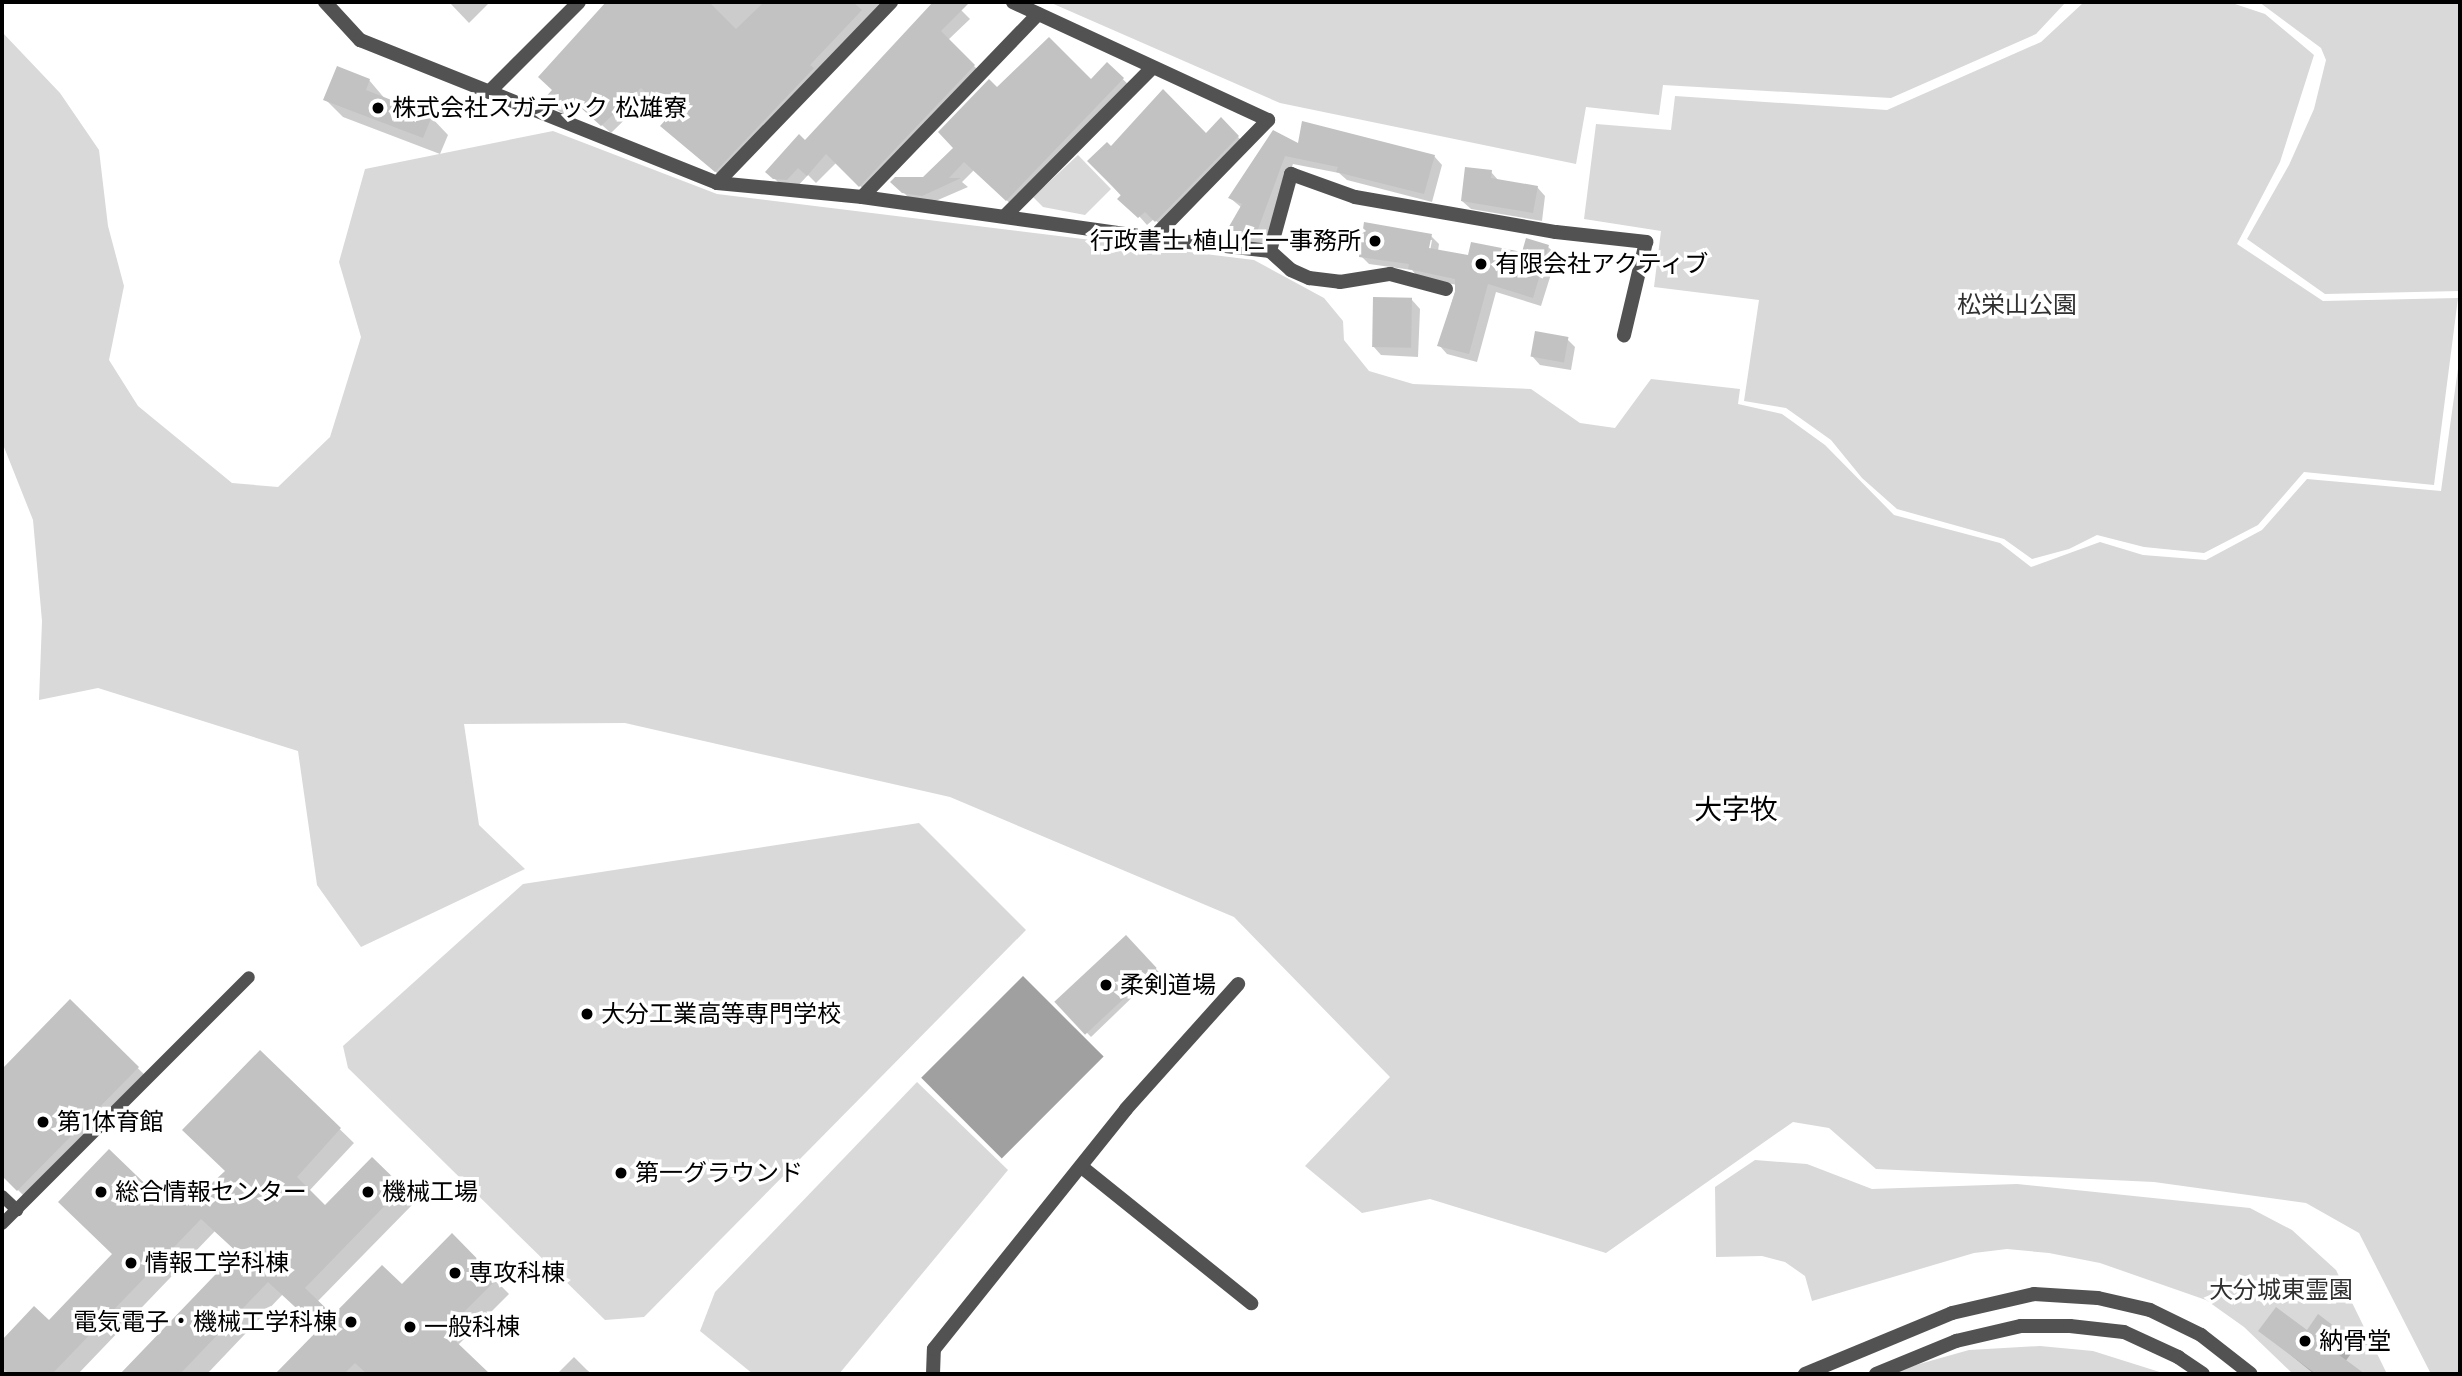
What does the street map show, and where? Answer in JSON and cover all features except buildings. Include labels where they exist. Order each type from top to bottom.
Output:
[{"type":"street","points":[[326,2],[360,40],[717,183],[862,197],[1270,251],[1291,270],[1309,278],[1340,282],[1390,274],[1446,289]]},
{"type":"street","points":[[489,92],[579,2]]},
{"type":"street","points":[[717,183],[891,2]]},
{"type":"street","points":[[1013,2],[1268,120],[1153,237]]},
{"type":"street","points":[[862,197],[1038,14]]},
{"type":"street","points":[[1005,216],[1152,68]]},
{"type":"street","points":[[1270,251],[1291,174],[1355,197],[1556,232],[1646,242],[1624,335]]},
{"type":"street","points":[[933,1374],[934,1349],[1083,1168],[1126,1108],[1237,985]]},
{"type":"street","points":[[1083,1168],[1251,1303]]},
{"type":"street","points":[[1805,1374],[1952,1313],[2035,1294],[2098,1298],[2150,1310],[2201,1335],[2251,1374]]},
{"type":"street","points":[[1877,1374],[1956,1341],[2021,1326],[2070,1325],[2124,1332],[2178,1357],[2203,1374]]},
{"type":"lane","points":[[2,1224],[249,977]]},
{"type":"lane","points":[[2,1196],[17,1210]]},
{"type":"green space","points":[[1049,2],[2066,2],[2036,34],[1891,98],[1663,85],[1659,115],[1586,107],[1576,164],[1280,103]]},
{"type":"green space","name":"松栄山公園","points":[[2084,2],[2229,2],[2265,14],[2314,55],[2280,162],[2237,244],[2323,301],[2458,298],[2434,485],[2304,472],[2258,525],[2204,553],[2144,547],[2097,535],[2069,549],[2032,559],[2004,539],[1897,509],[1862,478],[1831,440],[1786,408],[1744,401],[1759,300],[1654,287],[1661,231],[1584,219],[1596,124],[1671,130],[1675,96],[1887,110],[2041,42]]},
{"type":"green space","points":[[2259,2],[2460,2],[2460,291],[2325,294],[2247,239],[2289,165],[2314,109],[2326,60],[2321,48]]},
{"type":"green space","points":[[2,32],[60,93],[99,150],[108,226],[124,286],[109,360],[138,406],[232,483],[278,487],[330,437],[361,337],[339,262],[365,169],[553,131],[717,194],[1254,260],[1324,298],[1343,321],[1344,340],[1369,371],[1413,384],[1531,389],[1580,423],[1615,428],[1651,379],[1740,389],[1738,404],[1782,414],[1825,445],[1894,515],[2000,543],[2031,567],[2100,542],[2143,555],[2206,560],[2262,530],[2307,479],[2441,491],[2460,354],[2460,1374],[2431,1374],[2359,1233],[2306,1203],[2154,1182],[1876,1169],[1829,1128],[1793,1122],[1606,1253],[1430,1199],[1362,1213],[1305,1166],[1390,1077],[1234,917],[950,797],[625,723],[464,724],[479,825],[525,869],[361,947],[317,885],[298,751],[98,688],[39,700],[42,621],[33,520],[2,442]]},
{"type":"green space","points":[[1078,155],[1111,189],[1085,215],[1043,207],[1033,197]]},
{"type":"green space","name":"第一グラウンド","points":[[919,823],[1026,930],[644,1317],[605,1320],[348,1068],[343,1046],[523,884]]},
{"type":"green space","points":[[917,1082],[1008,1170],[839,1374],[753,1374],[700,1331],[715,1292]]},
{"type":"green space","name":"大分城東霊園","points":[[1755,1160],[1807,1164],[1872,1189],[2017,1184],[2250,1208],[2292,1230],[2336,1270],[2387,1374],[2293,1374],[2244,1327],[2206,1300],[2100,1263],[2049,1253],[2007,1249],[1974,1253],[1812,1301],[1805,1276],[1785,1262],[1762,1256],[1716,1257],[1715,1187]]},
{"type":"green space","points":[[2040,1346],[2093,1351],[2166,1374],[1884,1374],[1969,1350]]},
{"type":"shaded area","points":[[1023,976],[1104,1057],[1002,1158],[921,1078]]},
{"type":"place","name":"株式会社スガテック 松雄寮","points":[[378,108]]},
{"type":"place","name":"行政書士 植山仁一事務所","points":[[1375,241]]},
{"type":"place","name":"有限会社アクティブ","points":[[1481,264]]},
{"type":"place","name":"柔剣道場","points":[[1106,985]]},
{"type":"place","name":"大分工業高等専門学校","points":[[587,1014]]},
{"type":"place","name":"第1体育館","points":[[43,1122]]},
{"type":"place","name":"第一グラウンド","points":[[621,1173]]},
{"type":"place","name":"総合情報センター","points":[[101,1192]]},
{"type":"place","name":"機械工場","points":[[368,1192]]},
{"type":"place","name":"情報工学科棟","points":[[131,1263]]},
{"type":"place","name":"専攻科棟","points":[[455,1273]]},
{"type":"place","name":"電気電子・機械工学科棟","points":[[351,1322]]},
{"type":"place","name":"一般科棟","points":[[410,1327]]},
{"type":"place","name":"納骨堂","points":[[2305,1341]]},
{"type":"district","name":"大字牧","points":[[1736,810]]}]
